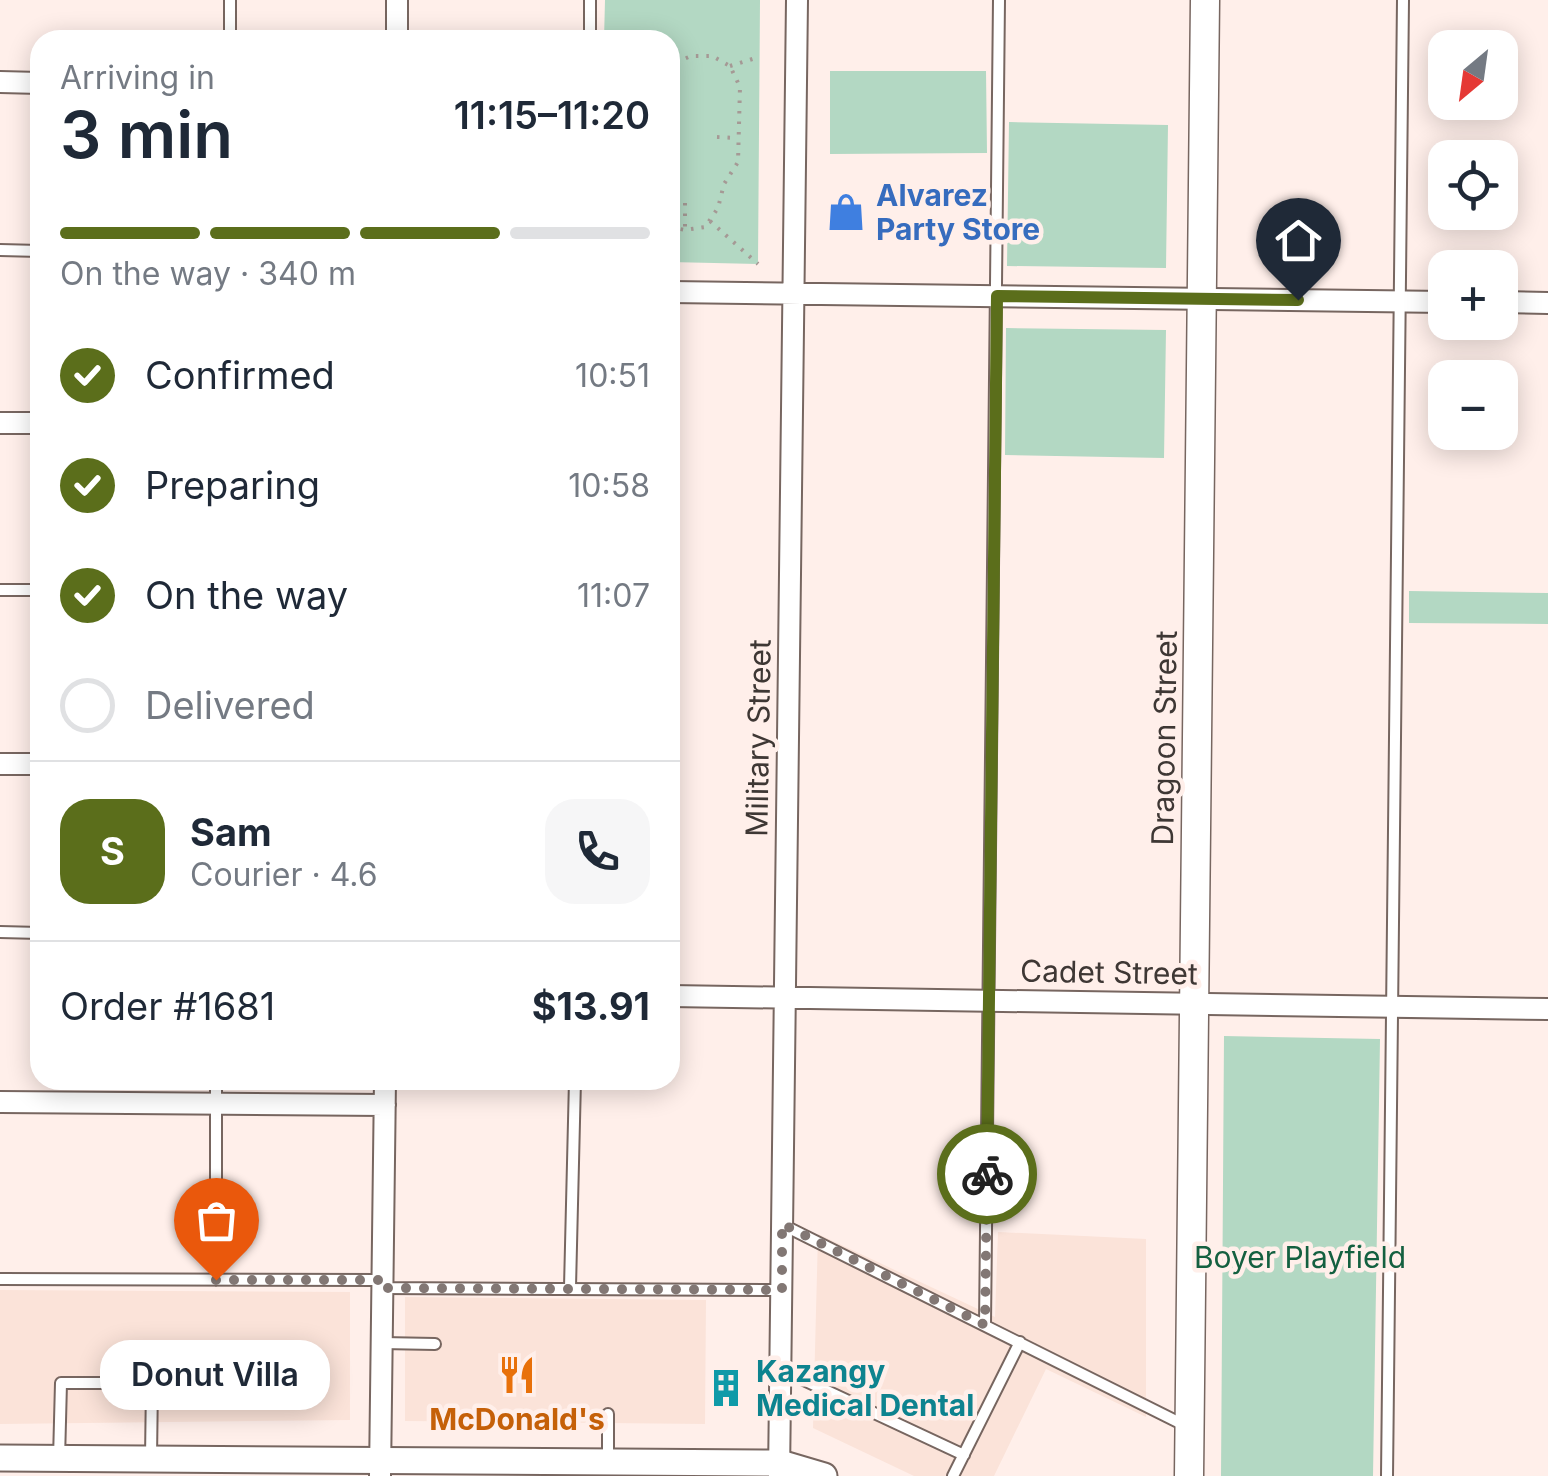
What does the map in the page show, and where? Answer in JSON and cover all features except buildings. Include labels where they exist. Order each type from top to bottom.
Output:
[{"type":"main road","name":"Dragoon Street","points":[[1188,1476],[1205,0]]},
{"type":"street","points":[[397,30],[398,0]]},
{"type":"street","name":"Military Street","points":[[780,1470],[797,0]]},
{"type":"street","points":[[0,82],[30,83]]},
{"type":"street","points":[[680,292],[1428,302]]},
{"type":"street","points":[[1518,302],[1548,303]]},
{"type":"street","points":[[0,423],[30,423]]},
{"type":"street","points":[[0,764],[30,764]]},
{"type":"street","name":"Cadet Street","points":[[680,996],[1548,1009]]},
{"type":"street","points":[[380,1468],[385,1090]]},
{"type":"street","points":[[0,1102],[384,1105]]},
{"type":"street","points":[[0,1458],[380,1468],[560,1469],[608,1462],[780,1470],[824,1476]]},
{"type":"lane","points":[[230,0],[230,30]]},
{"type":"lane","points":[[590,0],[590,30]]},
{"type":"lane","points":[[985,1325],[999,0]]},
{"type":"lane","points":[[1386,1476],[1403,0]]},
{"type":"lane","points":[[0,250],[30,251]]},
{"type":"lane","points":[[0,590],[30,590]]},
{"type":"lane","points":[[0,932],[30,933]]},
{"type":"lane","points":[[216,1090],[216,1280]]},
{"type":"lane","points":[[570,1287],[575,1090]]},
{"type":"lane","points":[[782,1224],[1189,1427]]},
{"type":"lane","points":[[0,1279],[782,1290]]},
{"type":"lane","points":[[382,1342],[435,1344]]},
{"type":"lane","points":[[953,1476],[1020,1342]]},
{"type":"lane","points":[[780,1369],[964,1455]]},
{"type":"lane","points":[[59,1459],[61,1382],[79,1382],[152,1383],[151,1459]]},
{"type":"lane","points":[[608,1414],[608,1462]]},
{"type":"path","points":[[680,61],[696,55],[712,56],[730,66],[740,87],[738,162],[724,184],[710,222],[698,229],[680,229]]},
{"type":"path","points":[[730,66],[759,57]]},
{"type":"path","points":[[717,137],[739,138]]},
{"type":"path","points":[[685,203],[686,230]]},
{"type":"path","points":[[710,222],[758,264]]},
{"type":"shaded area","points":[[998,1232],[1146,1239],[1146,1417],[1046,1369],[994,1476],[914,1476],[813,1428],[818,1234],[995,1317]]},
{"type":"shaded area","points":[[0,1290],[350,1292],[350,1420],[0,1424]]},
{"type":"shaded area","points":[[405,1297],[706,1300],[705,1424],[405,1421]]},
{"type":"green space","points":[[605,0],[760,0],[758,264],[680,262],[680,30],[604,30]]},
{"type":"green space","points":[[830,71],[986,71],[987,153],[830,154]]},
{"type":"green space","points":[[1009,122],[1168,125],[1166,268],[1007,266]]},
{"type":"green space","points":[[1006,328],[1166,330],[1164,458],[1005,455]]},
{"type":"green space","points":[[1409,591],[1548,593],[1548,624],[1409,623]]},
{"type":"green space","name":"Boyer Playfield","points":[[1224,1036],[1380,1039],[1373,1476],[1221,1476]]},
{"type":"way so far","points":[[216,1280],[382,1280],[382,1288],[782,1290],[782,1224],[985,1325],[987,1174]]},
{"type":"place","name":"Alvarez Party Store","points":[[846,212]]},
{"type":"place","name":"Donut Villa","points":[[216,1280]]},
{"type":"place","name":"McDonald's","points":[[517,1375]]},
{"type":"place","name":"Kazangy Medical Dental","points":[[726,1388]]},
{"type":"route","points":[[987,1174],[997,296],[1298,300]]}]
